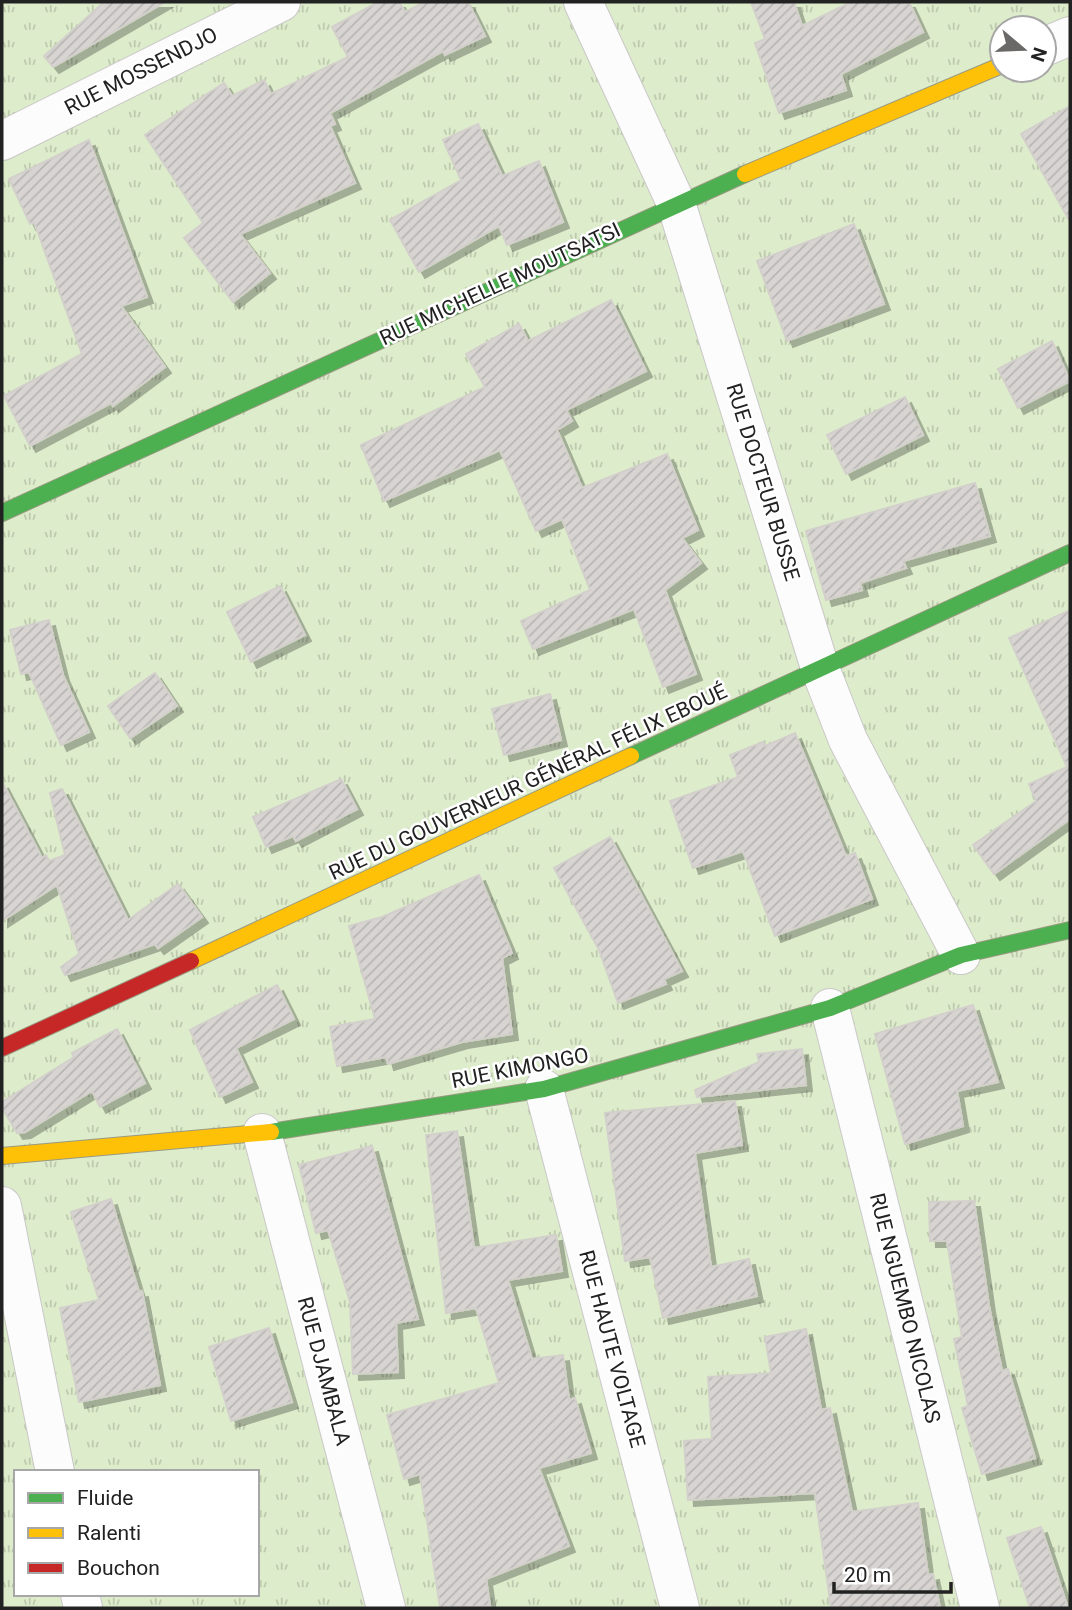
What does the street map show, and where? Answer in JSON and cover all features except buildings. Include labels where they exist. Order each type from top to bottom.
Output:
[{"type":"street","name":"RUE MOSSENDJO","points":[[2,141],[281,2]]},
{"type":"street","name":"RUE DOCTEUR BUSSE","points":[[583,2],[676,203],[821,671],[848,740],[961,955]]},
{"type":"street","name":"RUE MICHELLE MOUTSATSI","points":[[2,513],[676,203],[988,71]]},
{"type":"street","name":"RUE DU GOUVERNEUR GÉNÉRAL FÉLIX EBOUÉ","points":[[2,1048],[1070,554]]},
{"type":"street","name":"RUE KIMONGO","points":[[2,1156],[262,1133],[544,1089],[830,1008],[961,955],[1070,930]]},
{"type":"street","name":"RUE NGUEMBO NICOLAS","points":[[830,1008],[980,1608]]},
{"type":"street","name":"RUE HAUTE VOLTAGE","points":[[544,1089],[680,1608]]},
{"type":"street","name":"RUE DJAMBALA","points":[[262,1133],[386,1608]]},
{"type":"street","points":[[2,1206],[55,1470]]},
{"type":"green space","points":[[2,2],[1070,2],[1070,1608],[2,1608]]},
{"type":"traffic: fast","points":[[2,513],[745,174]]},
{"type":"traffic: fast","points":[[631,756],[1070,553]]},
{"type":"traffic: fast","points":[[271,1132],[544,1089],[830,1008],[961,955],[1070,930]]},
{"type":"traffic: slow","points":[[745,174],[988,71]]},
{"type":"traffic: slow","points":[[191,961],[631,756]]},
{"type":"traffic: slow","points":[[2,1156],[271,1132]]},
{"type":"traffic: jam","points":[[2,1048],[191,961]]}]
